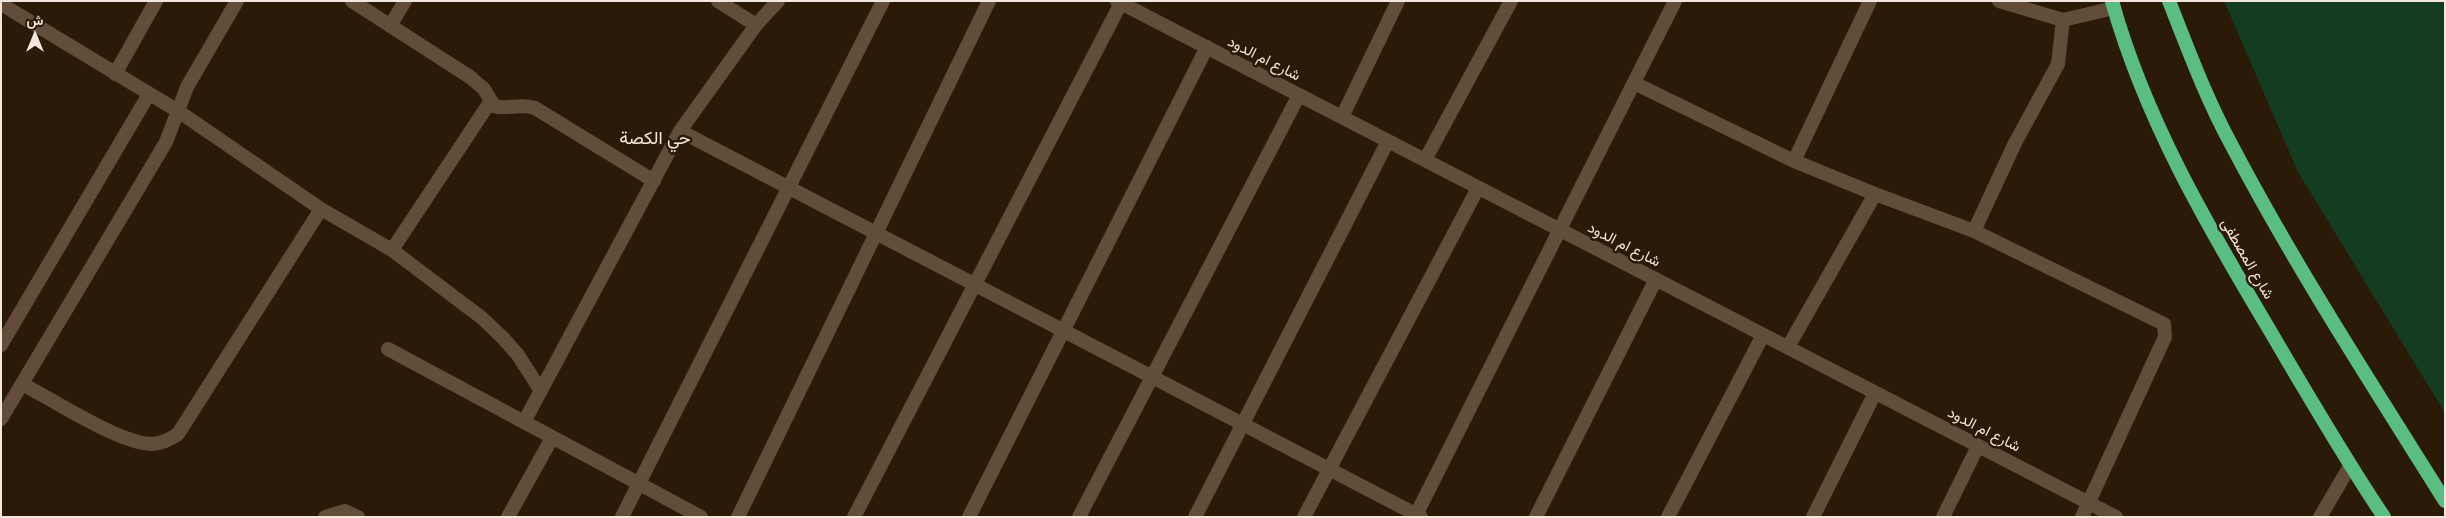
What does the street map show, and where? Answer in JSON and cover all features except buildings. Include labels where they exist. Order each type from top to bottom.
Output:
[{"type":"highway","points":[[2169,1],[2196,70],[2230,142],[2284,242],[2445,501]]},
{"type":"highway","name":"شارع المصطفى","points":[[2113,4],[2143,90],[2178,169],[2236,273],[2350,466],[2384,517]]},
{"type":"street","points":[[115,74],[156,1]]},
{"type":"street","points":[[1,419],[166,142],[187,87],[238,1]]},
{"type":"street","points":[[352,1],[470,76],[484,89],[490,102],[499,108],[518,104],[535,108],[654,180]]},
{"type":"street","points":[[390,26],[405,1]]},
{"type":"street","points":[[718,1],[756,25]]},
{"type":"street","points":[[524,422],[680,131],[756,25],[778,1]]},
{"type":"street","points":[[622,517],[640,485],[883,1]]},
{"type":"street","points":[[738,517],[990,1]]},
{"type":"street","points":[[1342,118],[1398,1]]},
{"type":"street","points":[[1425,160],[1511,1]]},
{"type":"street","points":[[680,131],[1417,516],[1675,1]]},
{"type":"street","points":[[1794,161],[1870,1]]},
{"type":"street","points":[[1999,1],[2062,20],[2113,4]]},
{"type":"street","points":[[854,517],[1119,2]]},
{"type":"street","name":"شارع ام الدود","points":[[1119,2],[2116,517]]},
{"type":"street","points":[[1,4],[178,111],[321,209],[392,250],[482,318],[518,355],[541,391]]},
{"type":"street","points":[[1974,231],[2015,143],[2058,64],[2062,20]]},
{"type":"street","points":[[969,517],[1207,47]]},
{"type":"street","points":[[1634,83],[1794,161],[1974,231],[2157,320],[2166,328],[2165,337],[2082,517]]},
{"type":"street","points":[[1,345],[149,94]]},
{"type":"street","points":[[1079,517],[1299,95]]},
{"type":"street","points":[[392,250],[490,102]]},
{"type":"street","points":[[1195,517],[1388,141]]},
{"type":"street","points":[[1304,517],[1478,188]]},
{"type":"street","points":[[1788,347],[1875,194]]},
{"type":"street","points":[[22,384],[121,436],[144,444],[165,443],[178,434],[321,209]]},
{"type":"street","points":[[1536,517],[1656,279]]},
{"type":"street","points":[[1668,517],[1763,335]]},
{"type":"street","points":[[388,349],[701,517]]},
{"type":"street","points":[[1813,517],[1875,393]]},
{"type":"street","points":[[508,517],[552,438]]},
{"type":"street","points":[[1943,517],[1978,446]]},
{"type":"street","points":[[2320,517],[2350,466]]},
{"type":"street","points":[[325,517],[345,511],[358,517]]},
{"type":"green space","points":[[2224,1],[2445,1],[2445,413],[2298,172]]},
{"type":"district","name":"حي الكصة","points":[[655,139]]}]
